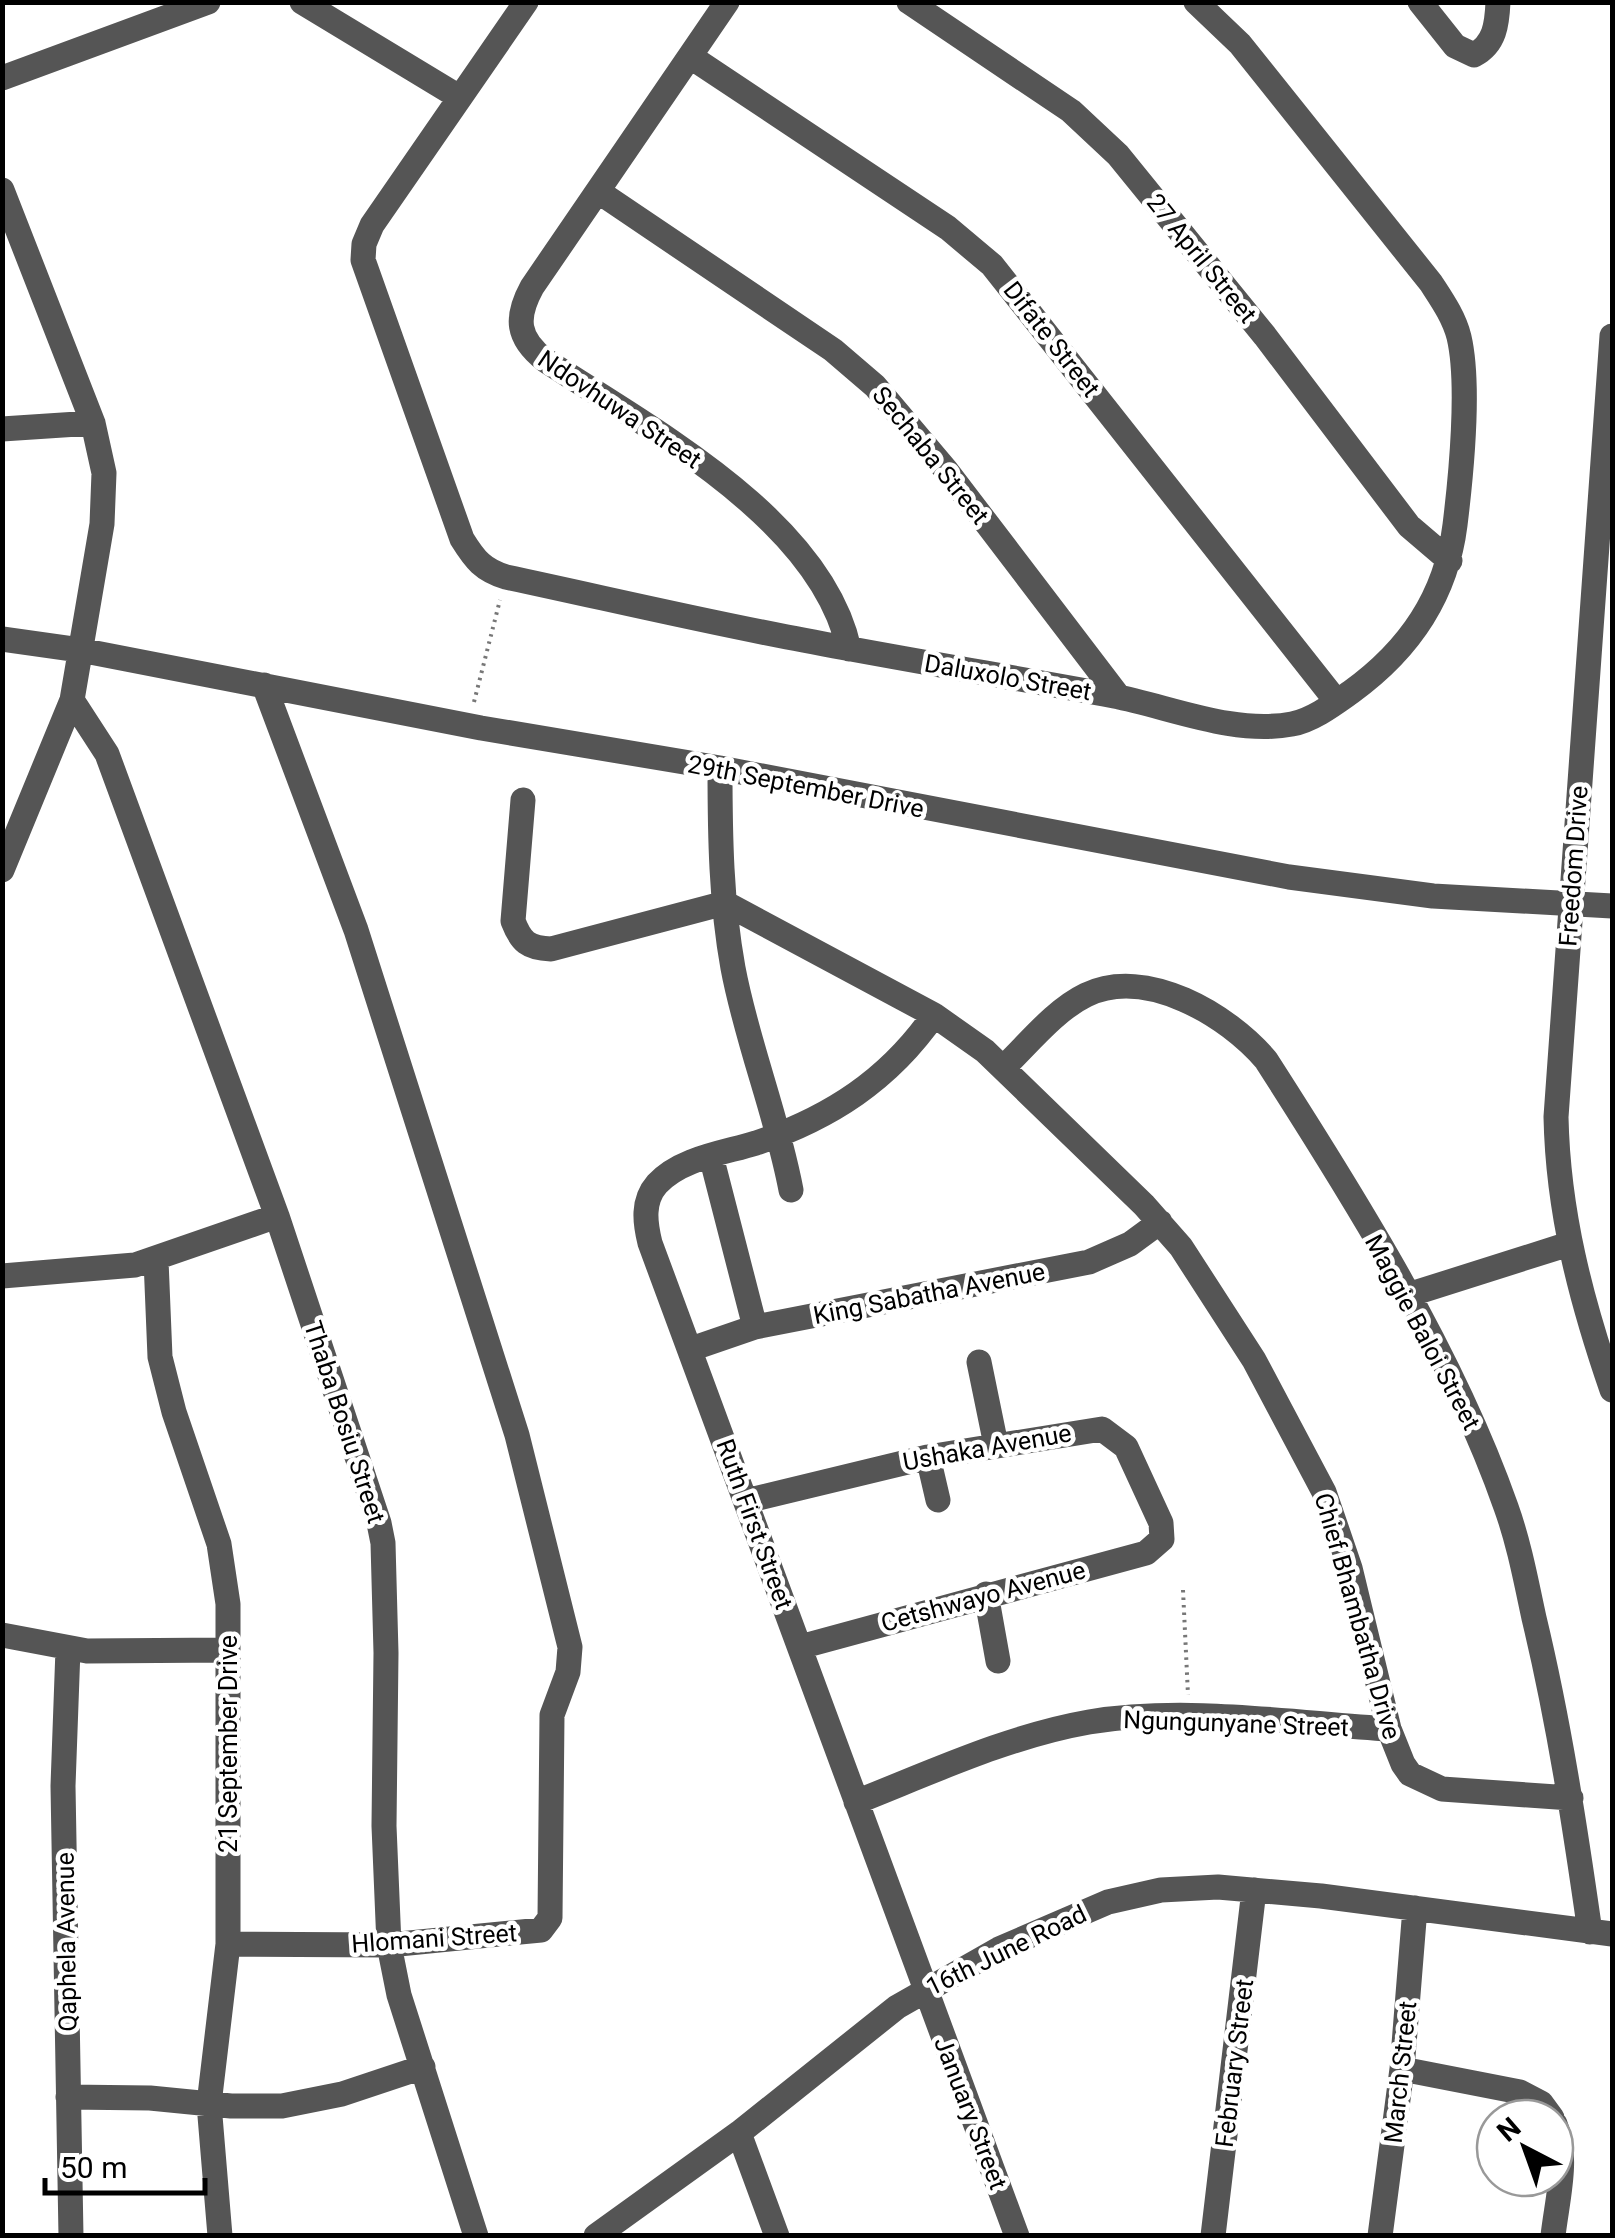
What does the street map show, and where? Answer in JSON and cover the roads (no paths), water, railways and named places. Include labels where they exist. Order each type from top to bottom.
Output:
[{"type":"street","points":[[2,78],[208,2]]},
{"type":"street","points":[[302,2],[459,97]]},
{"type":"street","name":"Daluxolo Street","points":[[526,2],[372,226],[364,244],[363,260],[462,539],[479,565],[506,578],[849,649],[1119,697],[1234,723],[1294,724],[1338,702],[1392,658],[1418,629],[1434,601],[1450,560],[1457,513],[1464,387],[1462,351],[1452,319],[1431,284],[1240,44],[1196,2]]},
{"type":"street","name":"Ndovhuwa Street","points":[[727,2],[525,300],[520,321],[526,342],[545,360],[736,489],[806,562],[836,607],[849,649]]},
{"type":"street","name":"27 April Street","points":[[910,2],[1071,111],[1118,155],[1265,336],[1409,526],[1450,560]]},
{"type":"street","points":[[1420,2],[1454,46],[1474,55],[1490,42],[1498,2]]},
{"type":"street","name":"Difate Street","points":[[690,57],[948,228],[992,265],[1338,702]]},
{"type":"street","points":[[2,190],[93,424],[104,473],[102,524],[72,700],[2,870]]},
{"type":"street","name":"Sechaba Street","points":[[599,192],[834,350],[876,386],[946,470],[1119,697]]},
{"type":"street","name":"Freedom Drive","points":[[1612,336],[1556,1117],[1569,1244],[1581,1298],[1612,1390]]},
{"type":"street","points":[[2,429],[93,424]]},
{"type":"street","name":"29th September Drive","points":[[2,639],[80,650],[468,726],[720,768],[1289,877],[1433,896],[1612,906]]},
{"type":"street","name":"Hlomani Street","points":[[228,1944],[389,1944],[529,1932],[546,1925],[550,1918],[552,1715],[568,1672],[570,1646],[518,1434],[356,930],[264,685]]},
{"type":"street","name":"Thaba Bosiu Street","points":[[72,700],[107,754],[277,1216],[383,1543],[384,1826],[389,1944],[399,1995],[476,2236]]},
{"type":"street","points":[[720,768],[720,835],[737,986],[780,1132],[791,1190]]},
{"type":"street","points":[[522,800],[513,920],[520,938],[532,948],[551,949],[726,903]]},
{"type":"street","name":"Chief Bhambatha Drive","points":[[726,903],[934,1015],[1004,1067],[1182,1247],[1229,1317],[1324,1492],[1350,1568],[1389,1729],[1402,1764],[1410,1774],[1430,1786],[1571,1798]]},
{"type":"street","name":"Maggie Baloi Street","points":[[1004,1067],[1070,1006],[1100,990],[1118,987],[1168,995],[1207,1009],[1250,1041],[1266,1060],[1408,1295],[1455,1386],[1508,1510],[1601,1933]]},
{"type":"street","points":[[780,1132],[868,1088],[905,1055],[934,1015]]},
{"type":"street","name":"Ruth First Street","points":[[780,1132],[711,1156],[660,1182],[646,1208],[650,1242],[924,1990]]},
{"type":"street","points":[[711,1156],[755,1327]]},
{"type":"street","points":[[2,1276],[135,1265],[277,1216]]},
{"type":"street","name":"King Sabatha Avenue","points":[[691,1349],[755,1327],[1089,1262],[1130,1244],[1160,1222]]},
{"type":"street","points":[[1408,1295],[1569,1244]]},
{"type":"street","name":"21 September Drive","points":[[156,1260],[160,1357],[174,1412],[219,1544],[228,1604],[228,1944],[209,2104],[220,2236]]},
{"type":"street","points":[[979,1362],[996,1445]]},
{"type":"street","name":"Ushaka Avenue","points":[[746,1501],[928,1457],[1093,1428],[1111,1433],[1126,1447],[1160,1523],[1162,1539]]},
{"type":"street","points":[[928,1457],[938,1500]]},
{"type":"street","name":"Cetshwayo Avenue","points":[[800,1647],[1146,1553],[1162,1539]]},
{"type":"street","points":[[986,1594],[998,1661]]},
{"type":"street","points":[[2,1635],[68,1650],[228,1650]]},
{"type":"street","name":"Qaphela Avenue","points":[[68,1650],[64,1786],[71,2236]]},
{"type":"street","name":"Ngungunyane Street","points":[[856,1802],[986,1752],[1056,1730],[1121,1718],[1189,1717],[1389,1729]]},
{"type":"street","name":"16th June Road","points":[[596,2236],[740,2133],[870,2026],[924,1990],[1045,1927],[1108,1902],[1188,1888],[1254,1890],[1601,1933]]},
{"type":"street","name":"February Street","points":[[1213,2236],[1254,1890]]},
{"type":"street","name":"March Street","points":[[1380,2236],[1402,2069],[1415,1908]]},
{"type":"street","name":"January Street","points":[[924,1990],[1017,2236]]},
{"type":"street","points":[[68,2097],[150,2098],[254,2107],[314,2100],[423,2066]]},
{"type":"street","points":[[1402,2069],[1520,2092],[1531,2098]]},
{"type":"street","points":[[740,2133],[778,2236]]},
{"type":"street","points":[[1553,2236],[1557,2198]]}]
